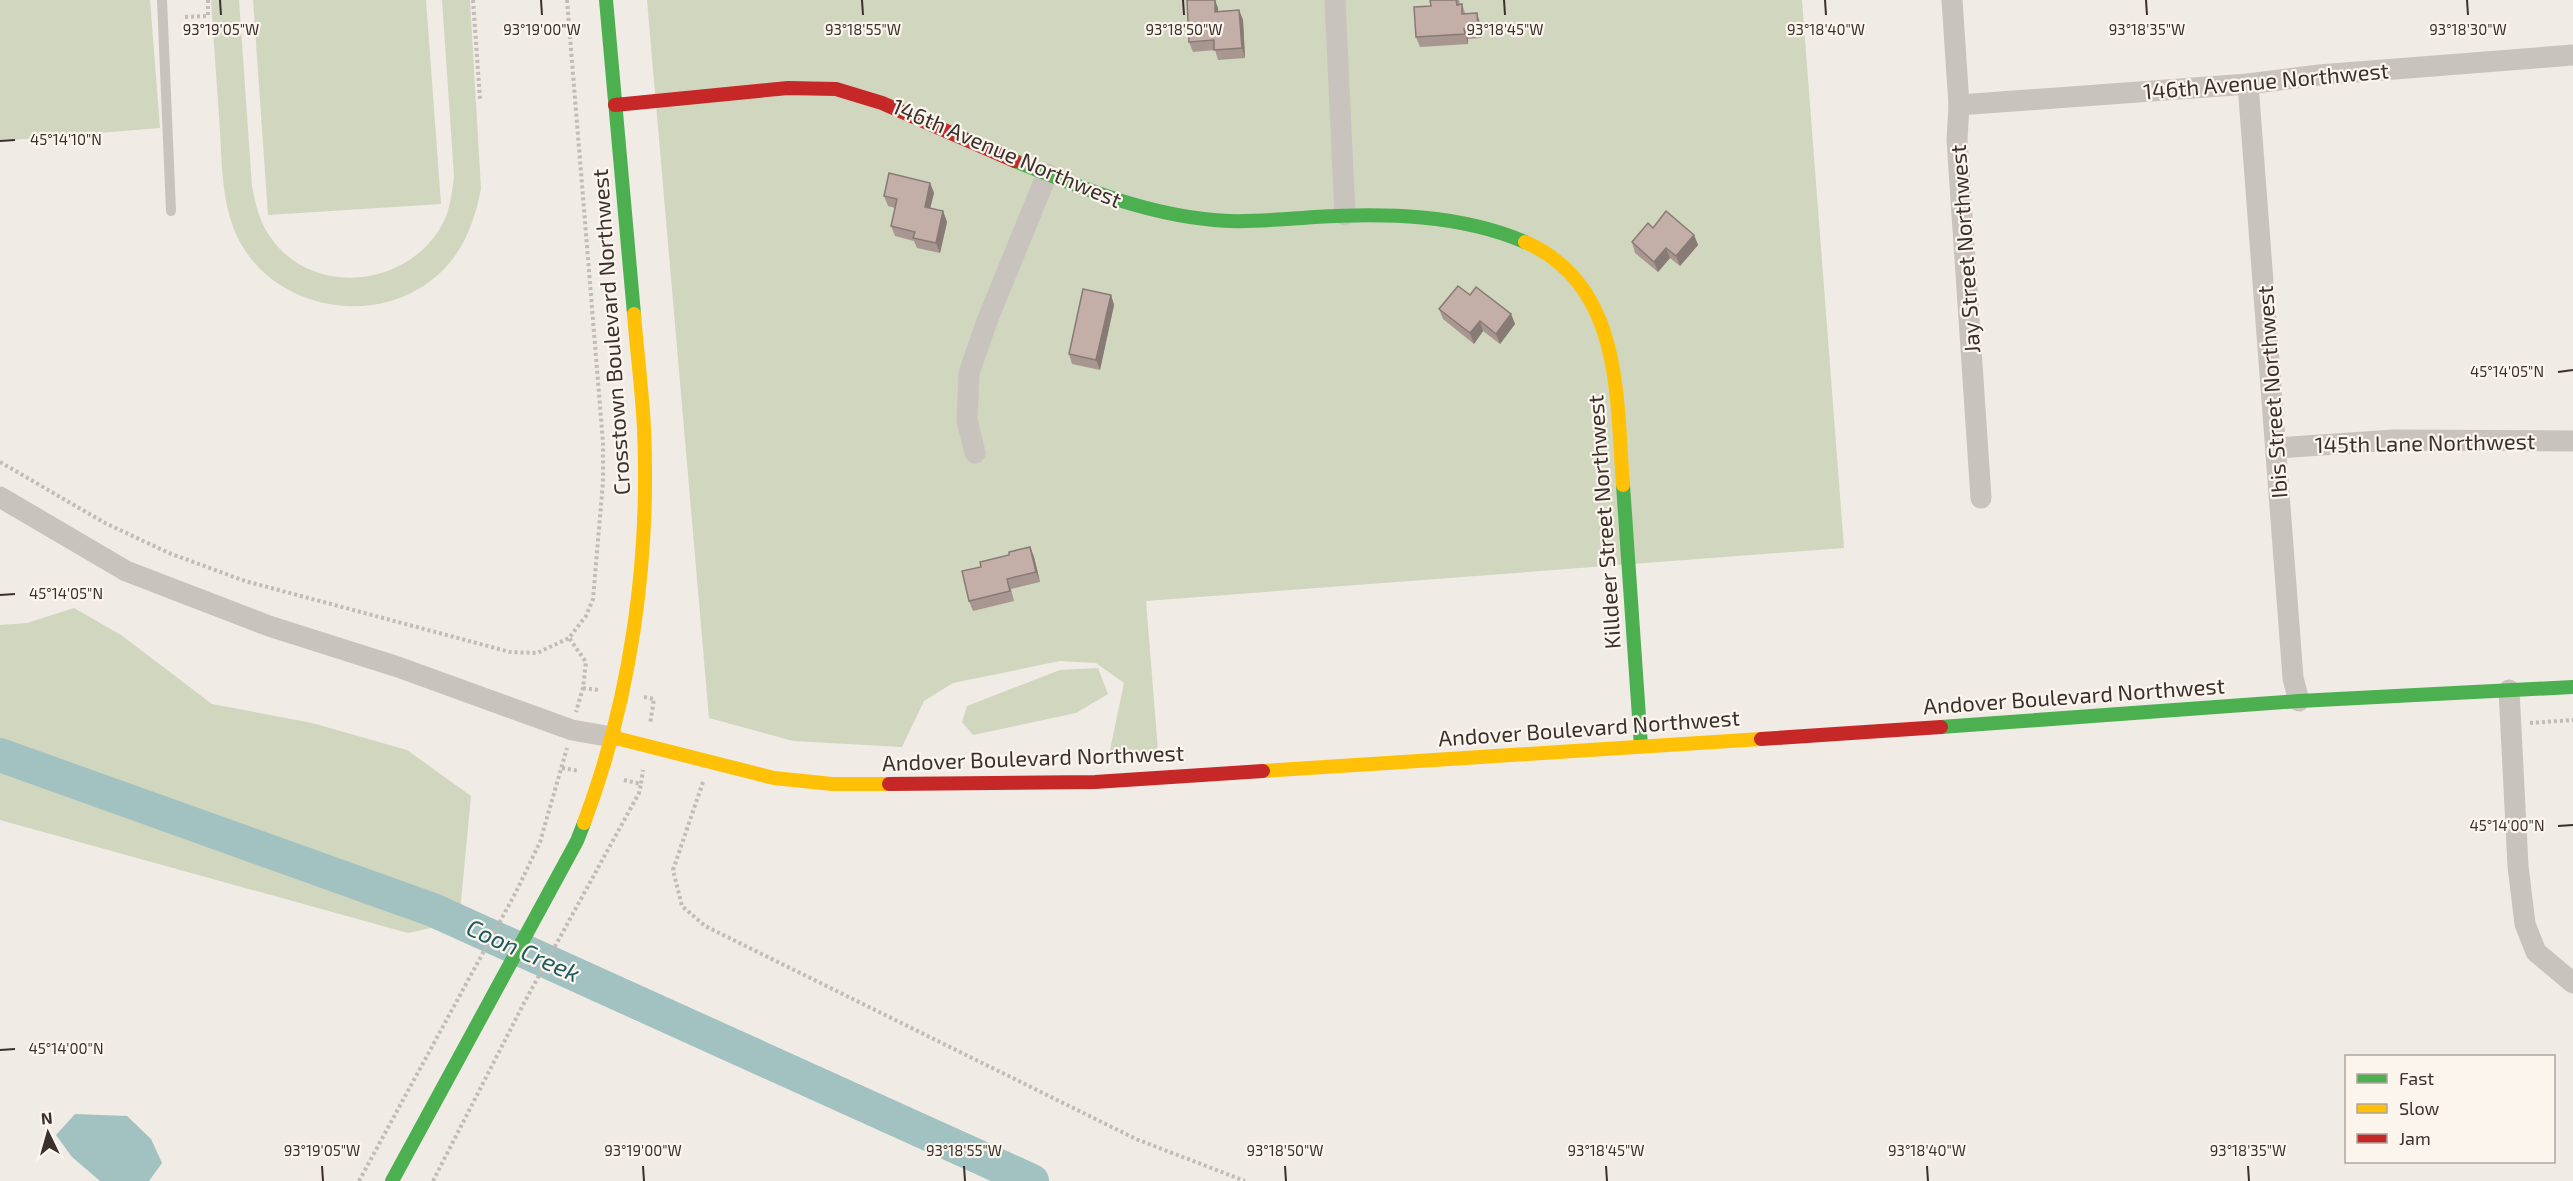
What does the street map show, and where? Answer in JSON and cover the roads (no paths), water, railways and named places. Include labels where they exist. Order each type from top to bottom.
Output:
[{"type":"street","name":"Crosstown Boulevard Northwest","points":[[392,1181],[544,904],[593,802],[612,737],[633,641],[641,579],[645,499],[644,428],[606,0]]},
{"type":"street","points":[[1335,0],[1345,216]]},
{"type":"street","name":"Jay Street Northwest","points":[[1952,0],[1959,105],[1957,140],[1981,498]]},
{"type":"street","name":"146th Avenue Northwest","points":[[1959,105],[2248,84],[2319,75],[2573,55]]},
{"type":"street","name":"Ibis Street Northwest","points":[[2248,84],[2293,678],[2299,701]]},
{"type":"street","name":"146th Avenue Northwest","points":[[615,105],[801,86],[838,89],[889,104],[949,133],[1047,174],[1139,207],[1170,214],[1218,220],[1345,216],[1457,222],[1494,229],[1521,240],[1554,261],[1579,283],[1590,299]]},
{"type":"street","points":[[975,453],[967,420],[969,373],[987,321],[1047,174]]},
{"type":"street","name":"Killdeer Street Northwest","points":[[1590,299],[1604,328],[1615,379],[1628,533],[1641,746]]},
{"type":"street","name":"145th Lane Northwest","points":[[2277,448],[2394,440],[2573,441]]},
{"type":"street","points":[[0,497],[126,571],[269,626],[398,667],[573,730],[612,737]]},
{"type":"street","name":"Andover Boulevard Northwest","points":[[612,737],[774,778],[832,784],[1095,782],[2105,716],[2299,701],[2573,687]]},
{"type":"street","points":[[2509,690],[2518,866],[2525,924],[2536,952],[2573,983]]},
{"type":"lane","points":[[162,0],[171,211]]},
{"type":"water","points":[[75,1114],[127,1116],[151,1139],[162,1163],[149,1181],[100,1181],[72,1157],[56,1135]]},
{"type":"waterway","name":"Coon Creek","points":[[0,755],[433,910],[1032,1181]]}]
